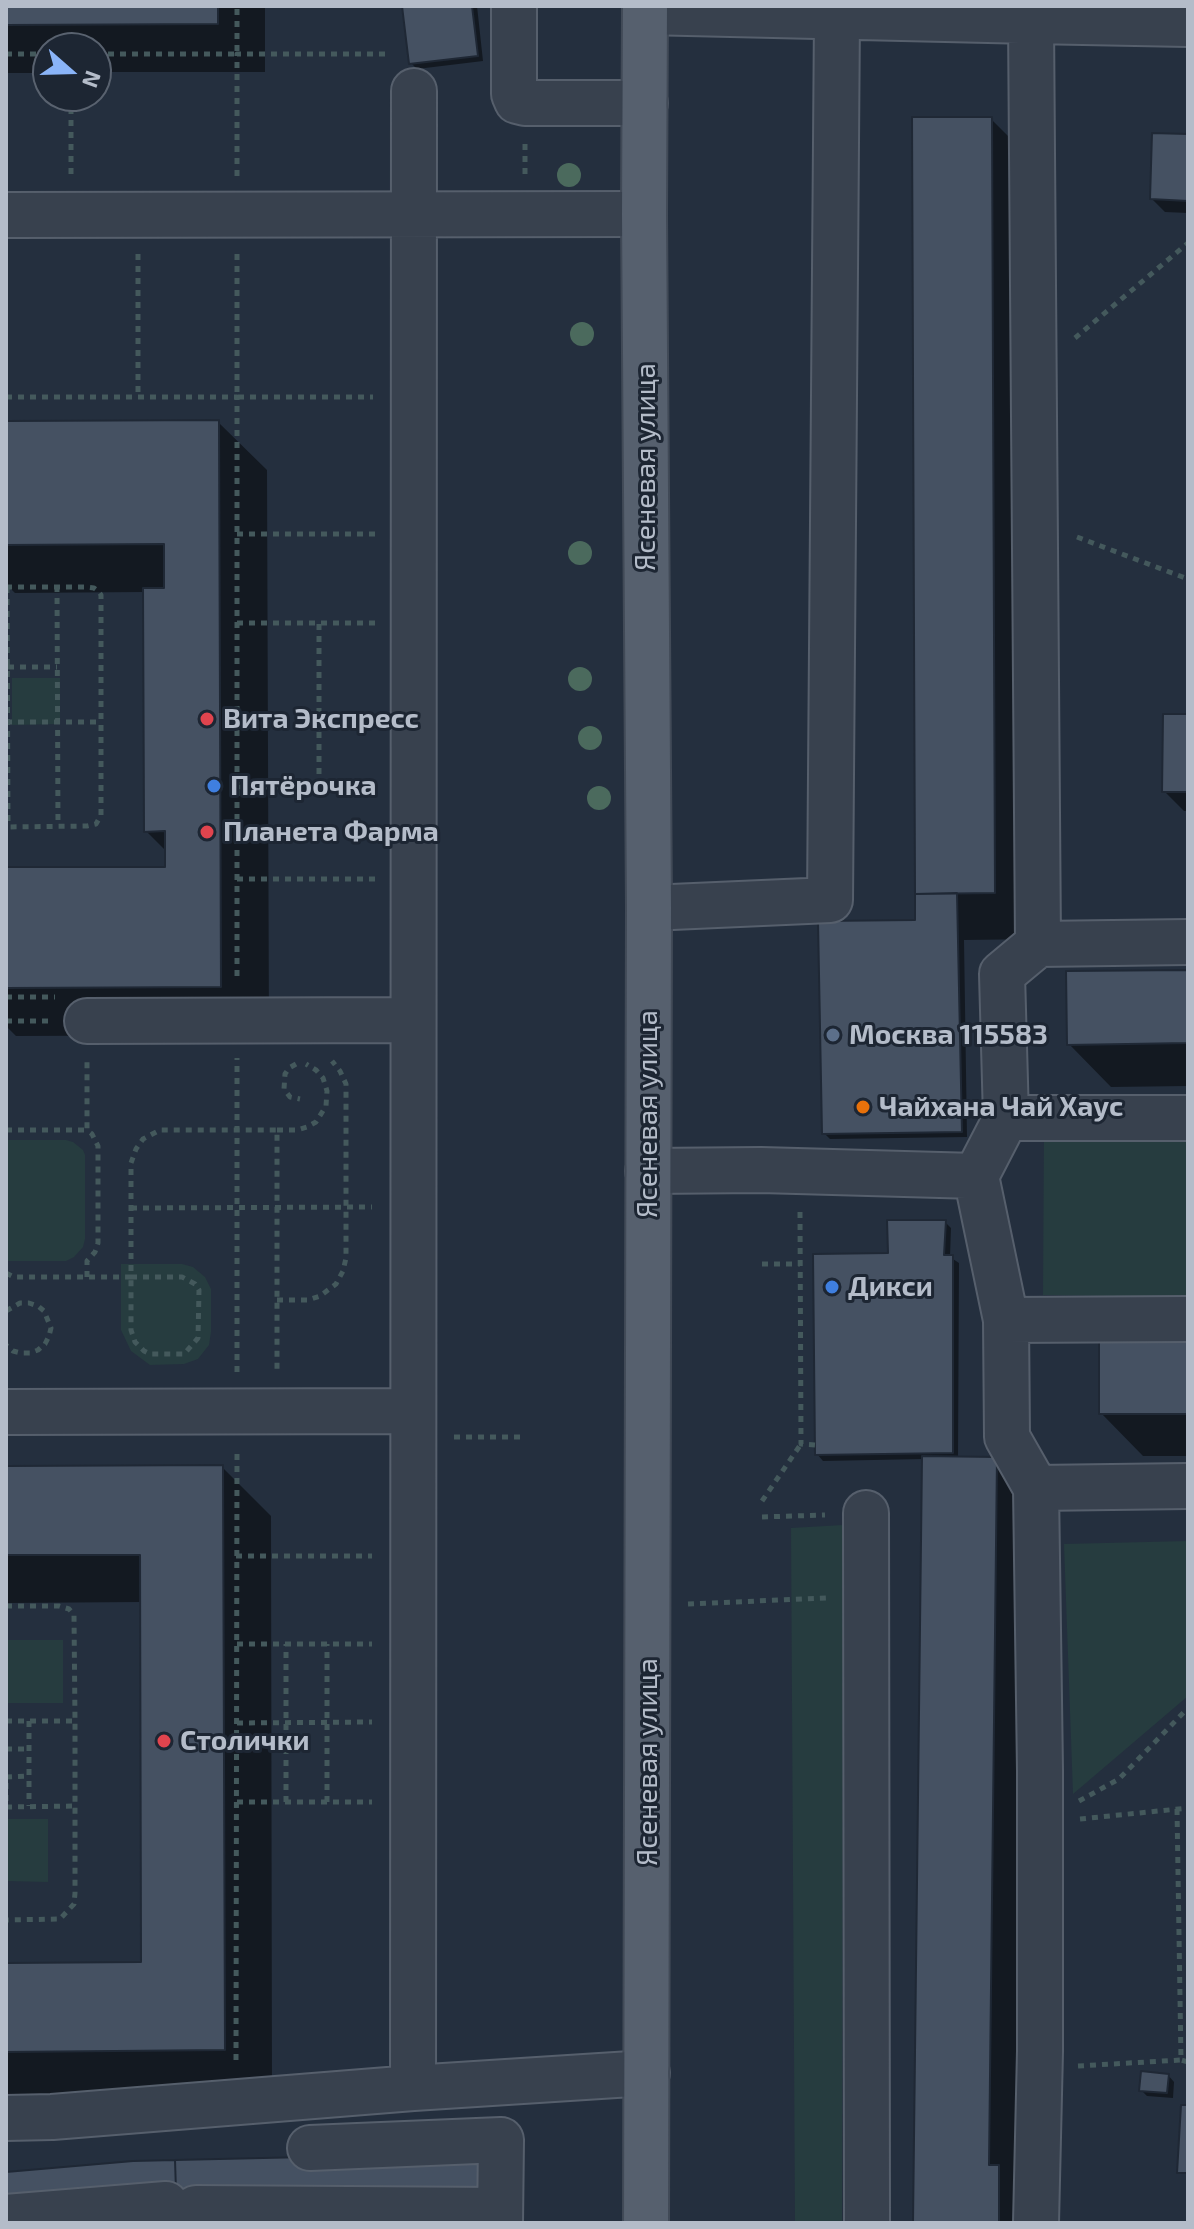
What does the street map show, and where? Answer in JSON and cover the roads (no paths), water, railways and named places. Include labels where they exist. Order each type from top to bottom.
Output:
[{"type":"main road","name":"Ясеневая улица","points":[[645,9],[649,908],[646,2223]]},
{"type":"lane","points":[[514,6],[515,99],[521,103],[645,103]]},
{"type":"lane","points":[[645,9],[1188,24]]},
{"type":"lane","points":[[649,908],[830,900],[837,16]]},
{"type":"lane","points":[[1031,21],[1038,944]]},
{"type":"lane","points":[[413,2088],[414,91]]},
{"type":"lane","points":[[6,215],[644,214]]},
{"type":"lane","points":[[1036,2223],[1039,1823],[1036,1488],[1007,1437],[1006,1320],[976,1176],[1006,1118],[1002,974],[1038,944],[1188,942]]},
{"type":"lane","points":[[73,1009],[413,1020]]},
{"type":"lane","points":[[1006,1118],[1188,1118]]},
{"type":"lane","points":[[648,1171],[976,1176]]},
{"type":"lane","points":[[1006,1320],[1188,1319]]},
{"type":"lane","points":[[6,1412],[257,1411],[413,1424]]},
{"type":"lane","points":[[1036,1488],[1188,1486]]},
{"type":"lane","points":[[866,1513],[867,2223]]},
{"type":"lane","points":[[6,2118],[647,2073]]},
{"type":"lane","points":[[6,2217],[181,2206],[500,2216],[501,2140],[310,2148]]},
{"type":"place","name":"Вита Экспресс","points":[[207,719]]},
{"type":"place","name":"Пятёрочка","points":[[214,786]]},
{"type":"place","name":"Планета Фарма","points":[[207,832]]},
{"type":"place","name":"Москва 115583","points":[[833,1035]]},
{"type":"place","name":"Чайхана Чай Хаус","points":[[863,1107]]},
{"type":"place","name":"Дикси","points":[[832,1287]]},
{"type":"place","name":"Столички","points":[[164,1741]]}]
